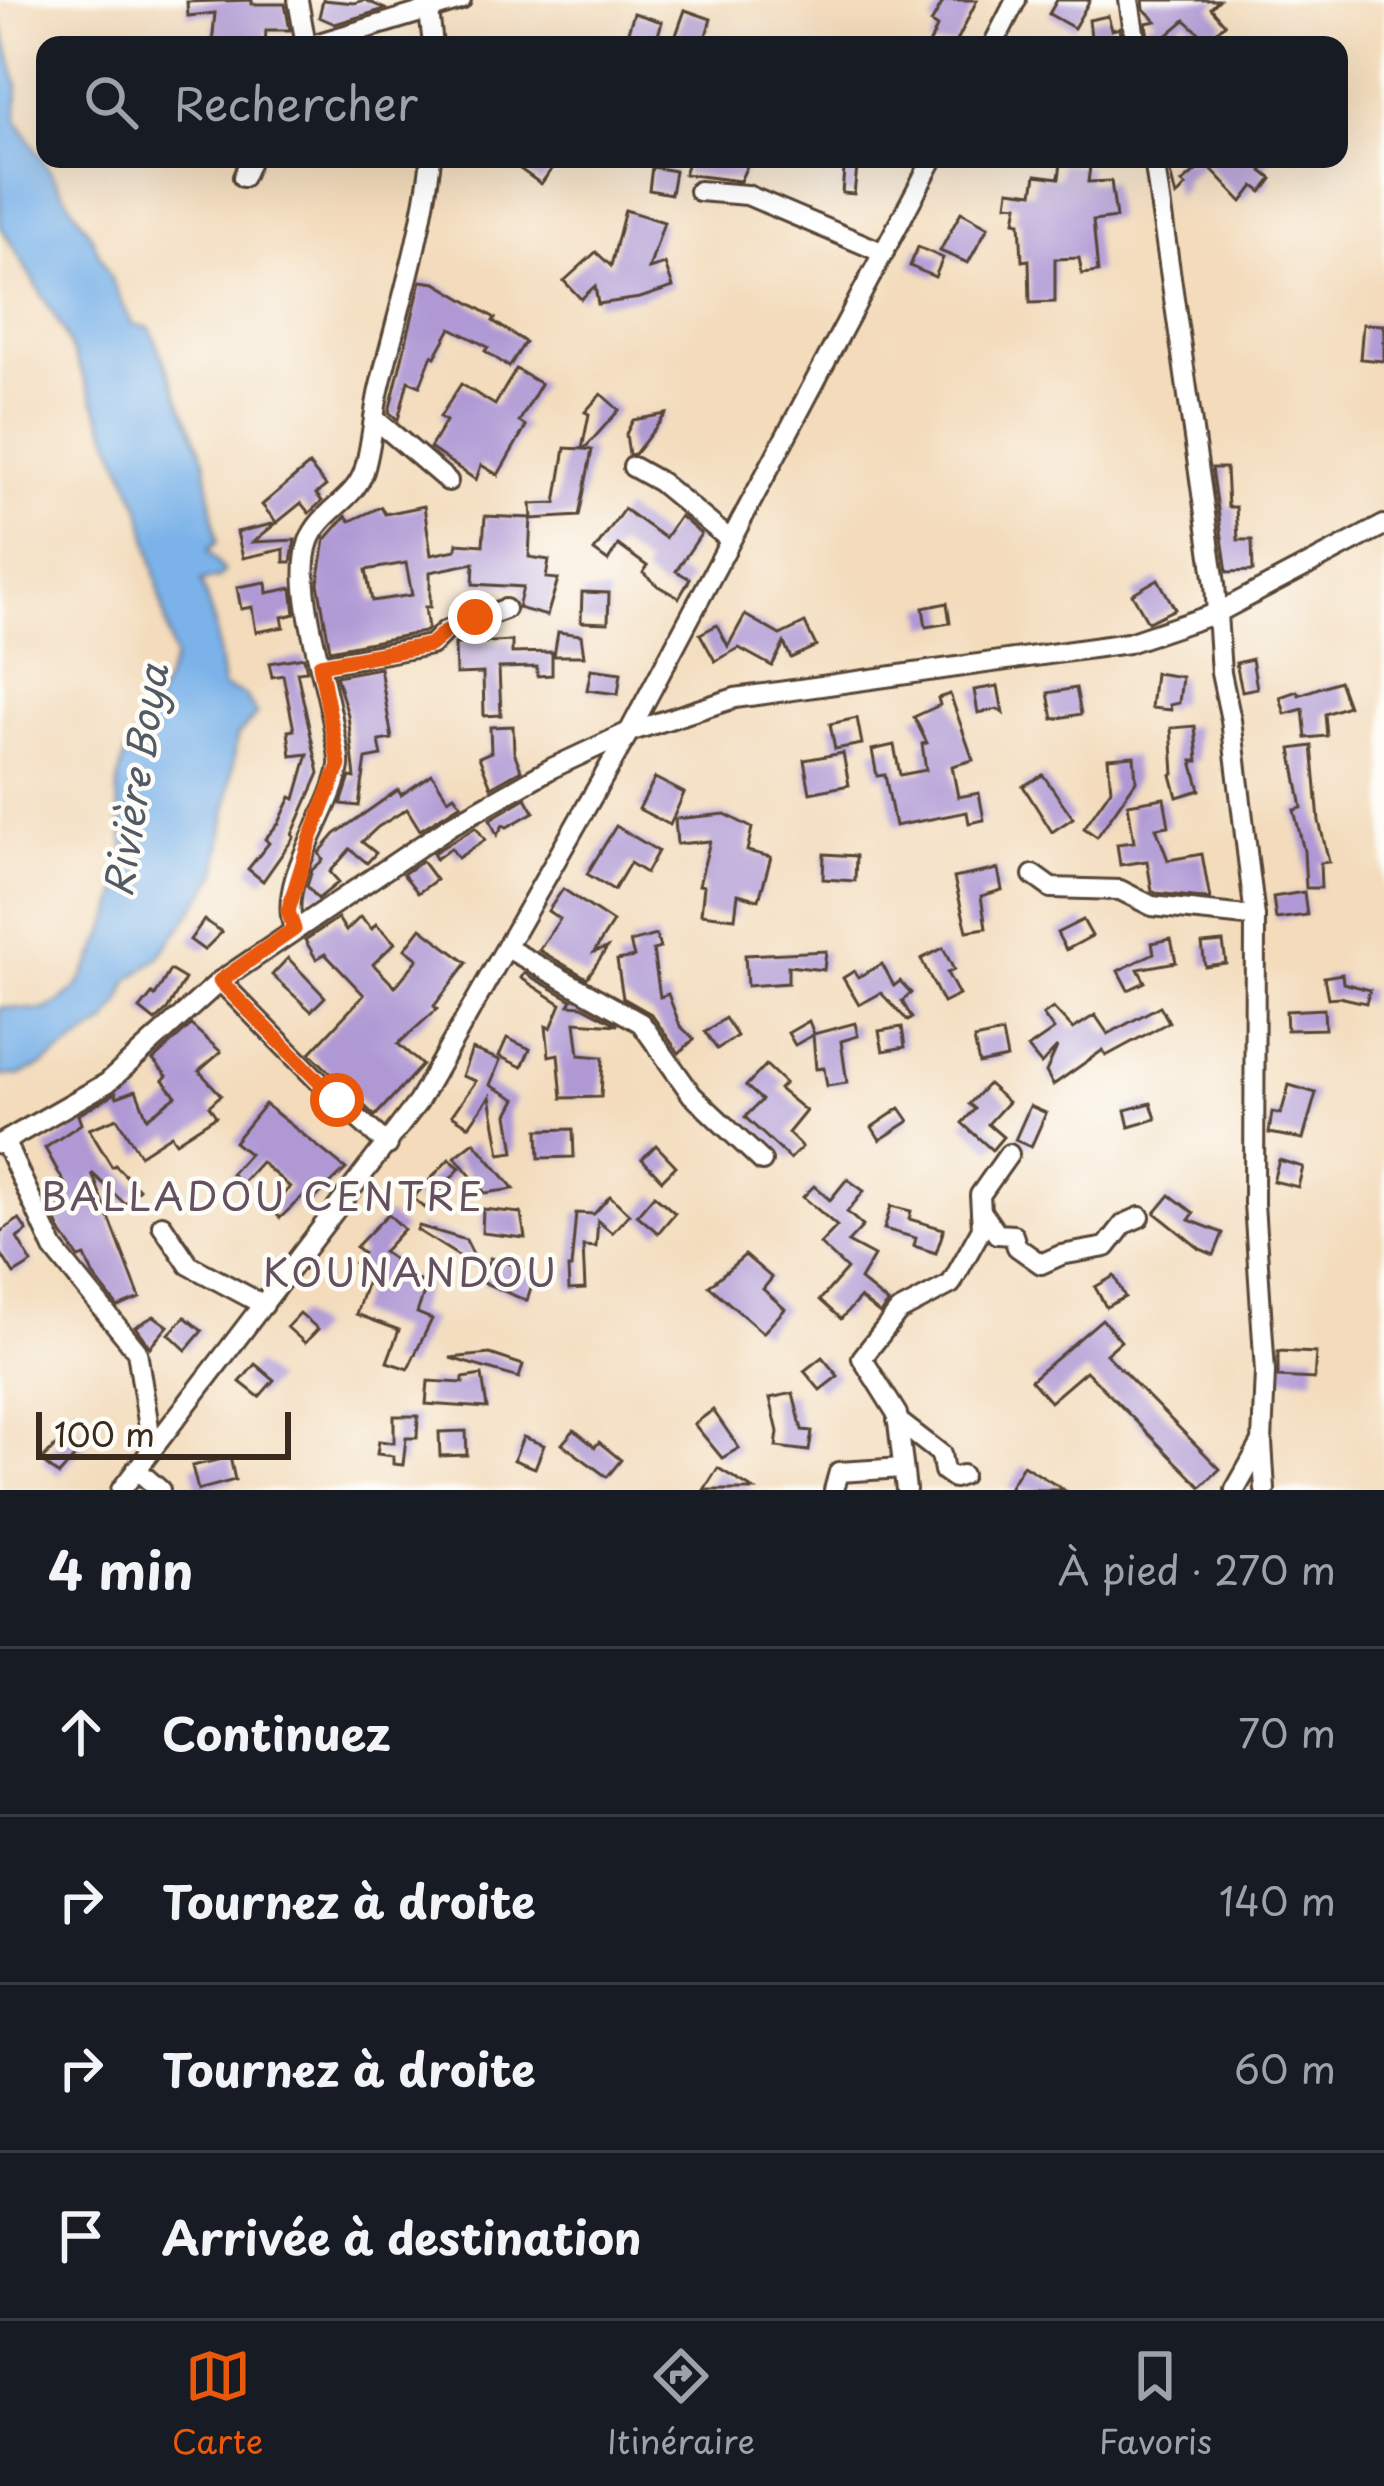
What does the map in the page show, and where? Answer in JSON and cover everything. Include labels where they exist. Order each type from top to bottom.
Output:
[{"type":"street","points":[[298,0],[307,36]]},
{"type":"street","points":[[337,36],[461,0]]},
{"type":"street","points":[[998,36],[1016,0]]},
{"type":"street","points":[[1129,0],[1135,36]]},
{"type":"street","points":[[294,929],[288,911],[339,765],[305,577],[309,541],[330,511],[354,492],[364,470],[410,280],[429,168]]},
{"type":"street","points":[[121,1490],[418,1102],[628,732],[928,168]]},
{"type":"street","points":[[1155,168],[1255,917],[1254,1202],[1265,1372],[1265,1490]]},
{"type":"street","points":[[699,190],[748,195],[884,253]]},
{"type":"street","points":[[374,418],[448,481]]},
{"type":"street","points":[[634,467],[729,538]]},
{"type":"street","points":[[152,1447],[137,1351],[54,1249],[2,1143],[107,1083],[220,981],[450,826],[552,768],[628,732],[735,698],[1128,643],[1217,613],[1384,525]]},
{"type":"street","points":[[320,665],[430,645],[445,632],[505,609]]},
{"type":"street","points":[[1033,875],[1051,888],[1120,890],[1153,906],[1255,917]]},
{"type":"street","points":[[507,948],[641,1023],[692,1095],[762,1161]]},
{"type":"street","points":[[220,981],[388,1145]]},
{"type":"street","points":[[906,1490],[897,1414],[862,1358],[898,1312],[952,1284],[982,1228],[980,1195],[1009,1154]]},
{"type":"street","points":[[981,1211],[997,1234],[1013,1235],[1017,1247],[1041,1264],[1061,1255],[1106,1247],[1124,1224],[1140,1217]]},
{"type":"street","points":[[162,1225],[189,1265],[264,1306]]},
{"type":"street","points":[[897,1420],[941,1454],[944,1471],[954,1478],[962,1475]]},
{"type":"street","points":[[1234,1490],[1262,1442]]},
{"type":"street","points":[[136,1468],[160,1490]]},
{"type":"street","points":[[834,1490],[838,1472],[903,1468]]},
{"type":"street","points":[[845,1490],[849,1486],[855,1490]]},
{"type":"water","name":"Rivière Boya","points":[[0,19],[18,86],[17,120],[36,150],[36,168],[48,168],[90,234],[132,324],[150,328],[205,460],[217,542],[208,550],[224,571],[219,578],[201,581],[215,626],[223,687],[244,695],[257,714],[237,736],[217,874],[179,930],[157,959],[129,980],[105,1024],[41,1066],[21,1075],[0,1076],[0,1007],[43,1010],[60,1002],[78,986],[113,913],[127,863],[117,795],[119,775],[127,748],[153,710],[174,659],[141,509],[63,330],[0,225]]},
{"type":"building","points":[[323,0],[365,0],[385,9],[335,24],[319,17]]},
{"type":"building","points":[[944,0],[977,0],[959,36],[933,36],[937,27],[931,23]]},
{"type":"building","points":[[1057,0],[1090,0],[1074,28],[1049,14]]},
{"type":"building","points":[[1143,0],[1219,0],[1211,8],[1225,24],[1212,36],[1203,36],[1185,20],[1166,36],[1148,36],[1146,23],[1156,21],[1144,9]]},
{"type":"building","points":[[187,2],[285,4],[290,30],[266,30],[266,36],[213,36],[215,13],[188,16]]},
{"type":"building","points":[[685,10],[711,19],[706,36],[676,36]]},
{"type":"building","points":[[634,13],[662,22],[658,36],[627,36]]},
{"type":"building","points":[[1108,16],[1112,30],[1120,28],[1121,36],[1091,36],[1089,20]]},
{"type":"building","points":[[519,168],[553,168],[541,184]]},
{"type":"building","points":[[652,168],[675,171],[671,194],[649,190]]},
{"type":"building","points":[[686,168],[746,168],[740,181],[684,174]]},
{"type":"building","points":[[844,168],[857,168],[854,194],[842,193]]},
{"type":"building","points":[[1060,168],[1090,168],[1088,182],[1111,181],[1116,218],[1093,221],[1098,272],[1082,274],[1079,258],[1055,259],[1055,302],[1030,303],[1029,260],[1022,261],[1020,222],[1015,221],[1018,205],[1007,204],[1009,190],[1033,193],[1036,175],[1059,178]]},
{"type":"building","points":[[1169,168],[1199,168],[1182,183],[1186,186],[1176,197]]},
{"type":"building","points":[[1210,168],[1264,168],[1272,179],[1262,192],[1254,186],[1242,202]]},
{"type":"building","points":[[625,210],[664,222],[649,269],[665,264],[673,287],[598,304],[595,286],[581,299],[564,281],[596,252],[611,266]]},
{"type":"building","points":[[961,212],[988,227],[968,263],[940,251]]},
{"type":"building","points":[[918,247],[943,258],[935,277],[910,266]]},
{"type":"building","points":[[421,281],[436,283],[525,342],[509,367],[485,351],[488,347],[451,328],[435,357],[432,355],[420,386],[408,381],[398,420],[389,412]]},
{"type":"building","points":[[1363,324],[1384,325],[1384,361],[1360,359]]},
{"type":"building","points":[[516,369],[541,384],[519,422],[526,426],[498,475],[481,465],[476,480],[430,448],[446,421],[440,417],[461,384],[495,405]]},
{"type":"building","points":[[601,394],[619,410],[584,449],[592,450],[579,516],[532,519],[531,504],[556,503],[565,448],[582,449],[589,414],[585,412]]},
{"type":"building","points":[[666,414],[635,454],[629,455],[626,434],[633,420]]},
{"type":"building","points":[[309,465],[326,486],[316,494],[322,501],[309,513],[301,503],[277,523],[262,505]]},
{"type":"building","points":[[1212,468],[1226,468],[1228,507],[1236,507],[1238,540],[1252,540],[1253,571],[1227,572]]},
{"type":"building","points":[[424,506],[431,555],[456,550],[457,543],[483,545],[485,516],[531,518],[529,557],[549,560],[546,578],[558,579],[547,616],[518,608],[523,587],[473,584],[474,563],[430,572],[430,607],[425,607],[428,629],[424,632],[330,650],[318,583],[325,540],[346,516],[350,521],[381,507],[385,514]],"holes":[[[406,563],[412,595],[372,601],[366,570]]]},
{"type":"building","points":[[624,509],[665,538],[680,516],[701,534],[676,571],[690,579],[679,598],[643,573],[647,566],[618,545],[608,561],[594,551]]},
{"type":"building","points":[[276,523],[253,542],[295,540],[291,562],[284,562],[284,549],[243,558],[237,532]]},
{"type":"building","points":[[1158,579],[1175,609],[1148,622],[1132,594]]},
{"type":"building","points":[[266,582],[267,593],[292,588],[295,614],[282,617],[284,627],[256,632],[252,607],[241,609],[237,587]]},
{"type":"building","points":[[582,592],[609,593],[608,623],[581,622]]},
{"type":"building","points":[[947,603],[950,623],[926,627],[923,608]]},
{"type":"building","points":[[745,615],[780,635],[805,623],[816,646],[791,658],[784,643],[772,666],[739,648],[715,661],[700,634],[717,625],[728,646]]},
{"type":"building","points":[[558,632],[581,635],[584,656],[554,656]]},
{"type":"building","points":[[512,641],[512,653],[552,652],[552,675],[537,676],[537,667],[499,668],[501,715],[484,716],[483,673],[456,674],[455,644]]},
{"type":"building","points":[[304,657],[307,671],[297,672],[319,773],[294,837],[263,881],[248,869],[269,843],[265,839],[291,797],[295,799],[308,754],[291,756],[288,731],[294,730],[283,675],[272,677],[269,663]]},
{"type":"building","points":[[1252,659],[1257,688],[1242,691],[1236,663]]},
{"type":"building","points":[[380,668],[392,739],[379,741],[382,756],[366,759],[359,806],[341,804],[350,777],[355,778],[348,715],[336,676]]},
{"type":"building","points":[[591,669],[621,673],[618,694],[587,690]]},
{"type":"building","points":[[1155,673],[1182,677],[1179,703],[1170,705],[1171,710],[1151,708]]},
{"type":"building","points":[[1339,681],[1348,706],[1325,714],[1327,736],[1306,738],[1303,709],[1285,714],[1280,697]]},
{"type":"building","points":[[998,686],[1003,713],[998,709],[978,713],[974,690]]},
{"type":"building","points":[[1076,688],[1081,714],[1053,719],[1048,693]]},
{"type":"building","points":[[950,694],[973,760],[952,766],[958,797],[979,793],[984,820],[969,823],[967,812],[895,826],[885,775],[877,776],[872,750],[894,745],[900,775],[926,770],[922,744],[927,743],[914,717],[940,705],[938,698]]},
{"type":"building","points":[[857,718],[862,744],[835,749],[830,724]]},
{"type":"building","points":[[513,726],[514,752],[521,770],[491,787],[479,757],[491,752],[490,727]]},
{"type":"building","points":[[1195,726],[1198,761],[1192,761],[1200,790],[1177,797],[1171,775],[1171,728]]},
{"type":"building","points":[[1312,746],[1319,821],[1329,862],[1320,863],[1321,888],[1306,888],[1304,851],[1294,810],[1302,808],[1291,749]]},
{"type":"building","points":[[843,753],[849,785],[810,793],[804,760]]},
{"type":"building","points":[[1134,756],[1136,781],[1097,837],[1084,828],[1111,789],[1108,758]]},
{"type":"building","points":[[432,774],[448,799],[454,795],[461,804],[420,830],[407,809],[378,827],[362,842],[376,853],[367,863],[350,849],[330,872],[339,882],[318,899],[307,886],[312,870],[323,860],[319,853],[335,834],[398,790],[401,795]]},
{"type":"building","points":[[1043,775],[1073,818],[1052,832],[1023,786]]},
{"type":"building","points":[[655,778],[684,793],[670,825],[639,809]]},
{"type":"building","points":[[526,798],[534,812],[503,825],[497,835],[490,819]]},
{"type":"building","points":[[1164,798],[1169,826],[1156,828],[1168,860],[1202,854],[1210,899],[1156,893],[1147,861],[1120,865],[1117,844],[1134,842],[1128,804]]},
{"type":"building","points":[[725,814],[752,828],[747,851],[771,857],[759,900],[738,894],[735,918],[701,914],[704,886],[699,885],[710,841],[677,844],[675,819]]},
{"type":"building","points":[[616,826],[658,851],[646,873],[630,863],[614,890],[587,874]]},
{"type":"building","points":[[476,827],[485,840],[458,858],[451,848],[436,859],[433,853]]},
{"type":"building","points":[[824,854],[856,856],[855,881],[823,879]]},
{"type":"building","points":[[422,861],[436,880],[418,893],[403,874]]},
{"type":"building","points":[[998,869],[1002,890],[981,896],[986,928],[967,931],[954,878]]},
{"type":"building","points":[[563,889],[613,922],[594,952],[607,948],[587,978],[539,950],[560,919],[548,911]]},
{"type":"building","points":[[1304,892],[1307,915],[1276,919],[1273,897]]},
{"type":"building","points":[[360,917],[372,929],[376,924],[395,943],[373,964],[395,987],[418,959],[405,949],[421,928],[467,963],[434,1006],[437,1009],[398,1044],[422,1065],[375,1116],[310,1053],[364,995],[325,954],[316,959],[305,940],[338,918],[346,931]]},
{"type":"building","points":[[204,920],[222,932],[204,950],[190,940]]},
{"type":"building","points":[[1083,920],[1092,936],[1066,950],[1057,933]]},
{"type":"building","points":[[656,935],[660,948],[653,950],[660,997],[668,994],[680,1026],[694,1039],[679,1053],[651,1014],[623,998],[617,960],[634,957],[630,942]]},
{"type":"building","points":[[1171,939],[1176,962],[1138,969],[1145,982],[1128,990],[1118,971],[1154,953],[1152,943]]},
{"type":"building","points":[[1223,942],[1226,963],[1205,966],[1202,944]]},
{"type":"building","points":[[943,948],[954,970],[947,973],[959,995],[943,1003],[921,959]]},
{"type":"building","points":[[826,951],[824,970],[788,966],[788,983],[747,986],[745,955]]},
{"type":"building","points":[[288,958],[325,997],[311,1011],[272,975]]},
{"type":"building","points":[[882,964],[894,986],[900,981],[911,993],[902,1001],[912,1018],[908,1021],[881,993],[859,1005],[843,978],[854,971],[858,977]]},
{"type":"building","points":[[170,970],[185,979],[155,1021],[140,1009],[155,996]]},
{"type":"building","points":[[524,973],[572,1000],[569,1005],[582,1006],[618,1025],[575,1022],[579,1055],[603,1057],[601,1097],[562,1098],[558,1054],[549,1056],[546,1026],[551,1028],[561,1004],[521,978]]},
{"type":"building","points":[[1342,974],[1343,983],[1370,990],[1366,1003],[1328,998],[1324,977]]},
{"type":"building","points":[[1160,1006],[1169,1022],[1106,1056],[1103,1050],[1053,1085],[1046,1072],[1057,1047],[1041,1064],[1028,1048],[1054,1030],[1043,1015],[1053,1008],[1073,1029],[1095,1015],[1108,1034]]},
{"type":"building","points":[[1324,1009],[1325,1029],[1287,1030],[1286,1011]]},
{"type":"building","points":[[725,1018],[737,1036],[717,1049],[705,1032]]},
{"type":"building","points":[[809,1021],[814,1034],[855,1023],[858,1036],[841,1041],[847,1083],[827,1086],[824,1068],[816,1069],[813,1035],[795,1045],[788,1033]]},
{"type":"building","points":[[191,1025],[221,1052],[199,1071],[221,1095],[209,1106],[216,1116],[176,1142],[171,1135],[140,1155],[117,1118],[89,1129],[112,1167],[139,1189],[125,1204],[92,1173],[140,1298],[118,1307],[93,1275],[85,1256],[79,1258],[62,1234],[46,1199],[66,1186],[45,1148],[81,1124],[78,1115],[116,1093],[117,1097],[136,1090],[147,1118],[176,1096],[153,1060]]},
{"type":"building","points":[[902,1027],[905,1047],[883,1051],[879,1031]]},
{"type":"building","points":[[1002,1033],[1007,1058],[979,1064],[974,1039]]},
{"type":"building","points":[[507,1038],[530,1049],[522,1067],[499,1056]]},
{"type":"building","points":[[472,1049],[500,1060],[490,1085],[516,1099],[508,1114],[514,1152],[500,1154],[490,1096],[469,1126],[452,1115],[476,1081],[462,1076]]},
{"type":"building","points":[[766,1065],[785,1083],[779,1089],[806,1111],[788,1133],[802,1147],[790,1159],[745,1117],[762,1100],[746,1086]]},
{"type":"building","points":[[988,1084],[1008,1102],[988,1124],[1003,1137],[992,1150],[962,1123],[975,1109],[969,1104]]},
{"type":"building","points":[[1289,1085],[1316,1093],[1303,1139],[1269,1133],[1272,1112],[1281,1114]]},
{"type":"building","points":[[1151,1103],[1156,1119],[1129,1127],[1125,1110]]},
{"type":"building","points":[[265,1104],[346,1169],[310,1203],[303,1196],[280,1218],[271,1208],[290,1187],[261,1162],[242,1183],[231,1174],[249,1154],[234,1142]]},
{"type":"building","points":[[1030,1106],[1046,1113],[1031,1147],[1015,1140]]},
{"type":"building","points":[[900,1108],[909,1121],[880,1140],[872,1127]]},
{"type":"building","points":[[573,1129],[574,1157],[539,1158],[538,1130]]},
{"type":"building","points":[[474,1142],[514,1189],[485,1193],[455,1157]]},
{"type":"building","points":[[656,1145],[676,1166],[662,1180],[642,1159]]},
{"type":"building","points":[[449,1159],[460,1168],[425,1208],[413,1198]]},
{"type":"building","points":[[1279,1160],[1303,1167],[1298,1187],[1273,1181]]},
{"type":"building","points":[[847,1179],[864,1191],[847,1212],[863,1226],[848,1242],[874,1256],[860,1280],[888,1303],[880,1314],[860,1298],[841,1319],[820,1300],[847,1269],[820,1244],[837,1226],[803,1197],[814,1186],[830,1200]]},
{"type":"building","points":[[654,1195],[675,1213],[658,1233],[637,1215]]},
{"type":"building","points":[[1170,1195],[1194,1213],[1189,1220],[1223,1233],[1214,1255],[1155,1213]]},
{"type":"building","points":[[610,1196],[629,1214],[612,1233],[598,1221],[596,1247],[583,1246],[585,1289],[569,1290],[576,1213],[594,1214]]},
{"type":"building","points":[[891,1206],[911,1211],[909,1219],[944,1229],[936,1253],[914,1246],[916,1238],[884,1229]]},
{"type":"building","points":[[483,1209],[521,1213],[525,1238],[482,1233]]},
{"type":"building","points":[[388,1214],[404,1229],[383,1252],[403,1266],[398,1273],[427,1284],[417,1313],[432,1319],[408,1369],[387,1362],[399,1330],[356,1314],[369,1275],[354,1263],[363,1253],[356,1247]]},
{"type":"building","points":[[19,1219],[27,1231],[17,1238],[32,1263],[14,1274],[0,1252],[0,1232]]},
{"type":"building","points":[[419,1226],[466,1240],[481,1270],[417,1230]]},
{"type":"building","points":[[745,1255],[772,1278],[763,1289],[785,1309],[763,1333],[709,1286]]},
{"type":"building","points":[[490,1258],[536,1272],[527,1301],[482,1282]]},
{"type":"building","points":[[1114,1276],[1125,1297],[1106,1307],[1095,1287]]},
{"type":"building","points":[[300,1313],[318,1329],[305,1343],[287,1327]]},
{"type":"building","points":[[154,1316],[168,1326],[150,1347],[135,1327]]},
{"type":"building","points":[[185,1317],[202,1331],[186,1350],[169,1334]]},
{"type":"building","points":[[1102,1319],[1121,1341],[1106,1354],[1220,1469],[1201,1487],[1086,1371],[1050,1402],[1031,1380]]},
{"type":"building","points":[[1278,1351],[1316,1353],[1314,1379],[1278,1377]]},
{"type":"building","points":[[490,1354],[523,1365],[519,1378],[450,1358]]},
{"type":"building","points":[[822,1357],[838,1376],[820,1390],[804,1371]]},
{"type":"building","points":[[255,1364],[274,1380],[259,1397],[240,1382]]},
{"type":"building","points":[[482,1375],[487,1408],[426,1404],[428,1381],[463,1383],[463,1378]]},
{"type":"building","points":[[793,1393],[802,1430],[812,1431],[809,1451],[776,1447],[778,1432],[770,1398]]},
{"type":"building","points":[[713,1410],[739,1448],[722,1458],[694,1424]]},
{"type":"building","points":[[394,1416],[418,1416],[417,1438],[406,1438],[403,1465],[393,1464],[393,1456],[377,1454],[379,1441],[394,1443]]},
{"type":"building","points":[[73,1427],[89,1441],[59,1475],[41,1461]]},
{"type":"building","points":[[574,1430],[621,1460],[607,1477],[562,1444]]},
{"type":"building","points":[[466,1431],[467,1455],[440,1456],[439,1432]]},
{"type":"building","points":[[523,1437],[544,1445],[535,1468],[514,1460]]},
{"type":"building","points":[[230,1457],[235,1480],[198,1490],[192,1466]]},
{"type":"building","points":[[1023,1465],[1064,1490],[1008,1490]]},
{"type":"building","points":[[718,1468],[754,1490],[704,1490]]},
{"type":"district","name":"BALLADOU CENTRE","points":[[263,1194]]},
{"type":"district","name":"KOUNANDOU","points":[[411,1270]]},
{"type":"route","points":[[337,1100],[220,981],[294,929],[288,911],[339,765],[320,665],[430,645],[475,617]]}]
